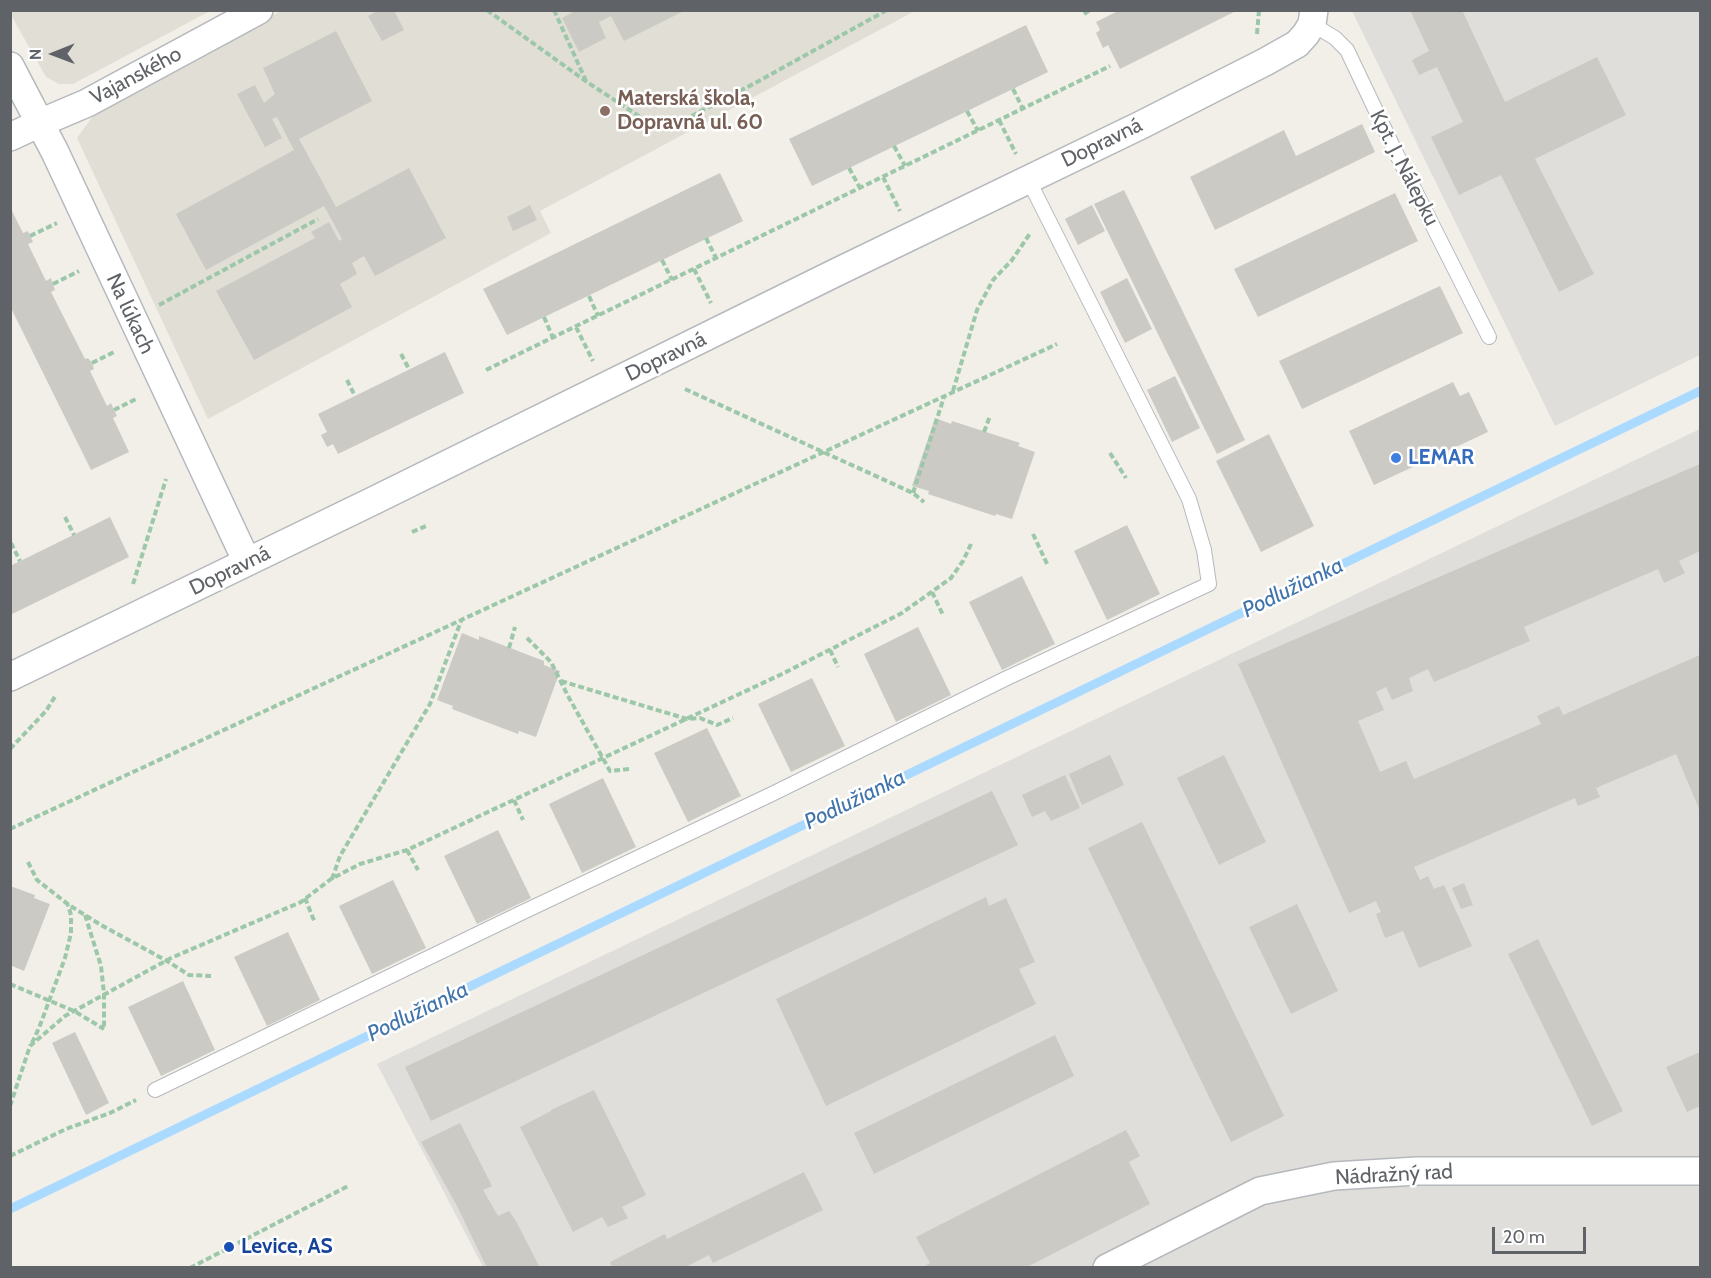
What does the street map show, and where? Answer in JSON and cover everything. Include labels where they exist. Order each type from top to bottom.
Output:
[{"type":"street","name":"Vajanského","points":[[10,137],[87,103],[259,10]]},
{"type":"street","name":"Dopravná","points":[[10,677],[1265,63],[1297,44],[1306,34],[1313,17]]},
{"type":"street","name":"Na lúkach","points":[[10,66],[40,123],[247,562]]},
{"type":"street","name":"Nádražný rad","points":[[1107,1268],[1260,1191],[1334,1176],[1418,1171],[1701,1171]]},
{"type":"lane","name":"Kpt. J. Nálepku","points":[[1313,17],[1347,50],[1396,153],[1490,337]]},
{"type":"lane","points":[[156,1090],[772,794],[1007,678],[1209,584],[1204,550],[1189,499],[1028,179]]},
{"type":"path","points":[[487,10],[587,82],[651,124],[664,127],[680,122],[747,87],[887,10]]},
{"type":"path","points":[[554,10],[587,82]]},
{"type":"path","points":[[1084,14],[1090,10]]},
{"type":"path","points":[[1256,45],[1259,10]]},
{"type":"path","points":[[486,370],[1110,66]]},
{"type":"path","points":[[1013,89],[1023,109]]},
{"type":"path","points":[[967,111],[978,131]]},
{"type":"path","points":[[999,120],[1028,179]]},
{"type":"path","points":[[894,146],[905,166]]},
{"type":"path","points":[[849,168],[860,189]]},
{"type":"path","points":[[883,177],[912,236]]},
{"type":"path","points":[[953,392],[977,310],[993,280],[1012,260],[1044,212]]},
{"type":"path","points":[[132,319],[318,219]]},
{"type":"path","points":[[30,236],[43,230]]},
{"type":"path","points":[[706,238],[716,258]]},
{"type":"path","points":[[662,260],[672,280]]},
{"type":"path","points":[[694,269],[723,329]]},
{"type":"path","points":[[53,284],[66,278]]},
{"type":"path","points":[[589,296],[598,316]]},
{"type":"path","points":[[544,317],[553,338]]},
{"type":"path","points":[[576,327],[606,387]]},
{"type":"path","points":[[10,830],[1057,344]]},
{"type":"path","points":[[401,354],[409,369]]},
{"type":"path","points":[[92,363],[104,357]]},
{"type":"path","points":[[347,380],[355,396]]},
{"type":"path","points":[[685,389],[913,493],[924,502]]},
{"type":"path","points":[[913,493],[944,396]]},
{"type":"path","points":[[114,410],[126,404]]},
{"type":"path","points":[[984,432],[990,416]]},
{"type":"path","points":[[1110,453],[1126,478]]},
{"type":"path","points":[[130,592],[166,479]]},
{"type":"path","points":[[65,517],[74,535]]},
{"type":"path","points":[[412,532],[426,526]]},
{"type":"path","points":[[1033,534],[1048,566]]},
{"type":"path","points":[[11,543],[20,561]]},
{"type":"path","points":[[30,1046],[65,1016],[104,994],[167,961],[301,902],[331,879],[360,864],[407,850],[782,674],[902,613],[951,578],[963,561],[970,544]]},
{"type":"path","points":[[932,592],[943,615]]},
{"type":"path","points":[[331,879],[340,856],[430,704],[461,620]]},
{"type":"path","points":[[509,648],[515,627]]},
{"type":"path","points":[[527,638],[551,662],[610,771],[629,769]]},
{"type":"path","points":[[830,650],[838,667]]},
{"type":"path","points":[[561,681],[687,719],[700,718],[717,725],[733,718]]},
{"type":"path","points":[[10,749],[46,711],[56,695]]},
{"type":"path","points":[[514,800],[524,820]]},
{"type":"path","points":[[407,850],[418,870]]},
{"type":"path","points":[[28,862],[37,880],[101,925],[189,975],[211,976]]},
{"type":"path","points":[[305,898],[315,923]]},
{"type":"path","points":[[10,1106],[64,958],[71,933],[71,915],[67,903]]},
{"type":"path","points":[[10,984],[74,1011],[104,1029],[101,966],[85,915]]},
{"type":"path","points":[[10,1156],[66,1129],[111,1113],[156,1090]]},
{"type":"path","points":[[190,1268],[348,1186]]},
{"type":"shaded area","points":[[10,11],[210,11],[73,84],[59,84],[46,77]]},
{"type":"shaded area","points":[[281,11],[915,11],[540,211],[551,233],[208,419],[77,138],[98,109]]},
{"type":"shaded area","points":[[1352,11],[1700,11],[1700,355],[1555,426]]},
{"type":"shaded area","points":[[1700,429],[1700,1267],[483,1267],[377,1064]]},
{"type":"building","points":[[379,10],[394,10],[404,30],[382,41],[368,16]]},
{"type":"building","points":[[577,10],[686,10],[624,41],[611,16],[599,22],[606,38],[579,52],[562,18]]},
{"type":"building","points":[[1120,10],[1238,10],[1120,69],[1108,45],[1103,48],[1096,33],[1100,30],[1096,22]]},
{"type":"building","points":[[1410,10],[1462,10],[1505,102],[1597,57],[1626,115],[1535,159],[1594,274],[1559,292],[1501,175],[1459,195],[1431,137],[1463,122],[1437,67],[1419,75],[1412,60],[1429,51]]},
{"type":"building","points":[[1026,25],[1048,72],[812,186],[789,139]]},
{"type":"building","points":[[336,31],[372,101],[299,139],[336,207],[409,168],[446,238],[375,276],[364,256],[352,263],[357,274],[340,284],[352,307],[254,360],[216,291],[315,238],[311,232],[329,222],[339,241],[342,239],[324,206],[206,270],[176,214],[294,150],[277,117],[272,119],[282,138],[265,147],[237,94],[255,85],[264,103],[275,94],[263,68]]},
{"type":"building","points":[[1362,124],[1375,152],[1215,230],[1190,177],[1284,130],[1296,156]]},
{"type":"building","points":[[720,173],[743,221],[507,335],[483,289]]},
{"type":"building","points":[[1124,190],[1245,440],[1217,454],[1094,204]]},
{"type":"building","points":[[1395,193],[1418,241],[1258,317],[1234,269]]},
{"type":"building","points":[[530,205],[537,220],[513,231],[507,217]]},
{"type":"building","points":[[1092,205],[1105,231],[1078,245],[1065,219]]},
{"type":"building","points":[[10,207],[23,233],[28,231],[33,242],[28,244],[46,281],[51,278],[55,290],[51,292],[85,359],[88,358],[92,363],[94,369],[90,371],[107,406],[111,403],[117,416],[113,418],[129,452],[91,470],[10,306]]},
{"type":"building","points":[[1127,278],[1152,329],[1125,343],[1100,292]]},
{"type":"building","points":[[1440,286],[1463,333],[1302,409],[1279,361]]},
{"type":"building","points":[[445,352],[464,393],[338,454],[333,444],[327,447],[321,435],[327,432],[318,414]]},
{"type":"building","points":[[1175,376],[1200,428],[1172,442],[1147,390]]},
{"type":"building","name":"LEMAR","points":[[1453,382],[1460,396],[1469,392],[1488,432],[1374,485],[1349,431]]},
{"type":"building","points":[[935,418],[951,424],[952,421],[1020,443],[1018,446],[1035,452],[1012,519],[996,514],[995,516],[928,494],[929,491],[912,486]]},
{"type":"building","points":[[1269,434],[1314,526],[1261,552],[1216,461]]},
{"type":"building","points":[[1700,464],[1700,551],[1679,561],[1685,573],[1664,583],[1658,569],[1524,627],[1530,641],[1434,682],[1428,669],[1409,678],[1413,691],[1392,700],[1386,687],[1376,692],[1384,710],[1358,721],[1380,772],[1406,761],[1414,779],[1541,724],[1537,716],[1559,706],[1563,715],[1700,655],[1700,811],[1676,754],[1596,788],[1600,797],[1578,806],[1575,798],[1414,867],[1420,880],[1428,876],[1434,889],[1444,885],[1472,946],[1419,968],[1403,931],[1385,938],[1376,914],[1381,912],[1376,901],[1349,913],[1238,664]]},
{"type":"building","points":[[110,517],[129,557],[10,615],[10,566]]},
{"type":"building","points":[[1127,525],[1160,594],[1107,620],[1074,551]]},
{"type":"building","points":[[1022,576],[1055,644],[1002,670],[969,602]]},
{"type":"building","points":[[918,627],[951,695],[896,722],[864,654]]},
{"type":"building","points":[[462,633],[479,640],[479,636],[544,661],[544,665],[560,671],[536,737],[519,731],[518,734],[452,709],[453,706],[437,700]]},
{"type":"building","points":[[812,678],[845,746],[791,772],[758,704]]},
{"type":"building","points":[[707,728],[741,796],[688,822],[654,753]]},
{"type":"building","points":[[1110,755],[1124,785],[1082,805],[1069,774]]},
{"type":"building","points":[[1224,755],[1266,842],[1219,865],[1177,778]]},
{"type":"building","points":[[1065,775],[1080,808],[1051,821],[1045,811],[1032,817],[1022,795]]},
{"type":"building","points":[[603,778],[636,847],[582,873],[549,804]]},
{"type":"building","points":[[992,791],[1018,845],[431,1121],[405,1067]]},
{"type":"building","points":[[1142,822],[1284,1116],[1231,1142],[1088,848]]},
{"type":"building","points":[[498,830],[531,898],[477,924],[444,856]]},
{"type":"building","points":[[393,880],[426,948],[372,974],[339,906]]},
{"type":"building","points":[[1464,883],[1473,905],[1461,909],[1452,888]]},
{"type":"building","points":[[10,886],[35,895],[34,898],[50,904],[24,971],[10,965]]},
{"type":"building","points":[[986,897],[989,906],[1006,898],[1035,962],[1019,969],[1036,1004],[826,1106],[776,999]]},
{"type":"building","points":[[1297,904],[1338,991],[1291,1014],[1249,927]]},
{"type":"building","points":[[288,932],[320,1000],[267,1026],[234,957]]},
{"type":"building","points":[[1538,939],[1623,1111],[1592,1126],[1508,954]]},
{"type":"building","points":[[183,981],[215,1050],[161,1076],[128,1007]]},
{"type":"building","points":[[75,1032],[109,1103],[86,1115],[52,1043]]},
{"type":"building","points":[[1055,1035],[1074,1076],[874,1174],[854,1133]]},
{"type":"building","points":[[1700,1052],[1700,1106],[1687,1112],[1666,1067]]},
{"type":"building","points":[[594,1090],[646,1195],[622,1207],[628,1218],[608,1227],[602,1217],[573,1232],[520,1127]]},
{"type":"building","points":[[460,1123],[492,1186],[483,1190],[498,1216],[509,1211],[540,1268],[487,1268],[456,1204],[421,1142]]},
{"type":"building","points":[[1126,1130],[1140,1156],[1129,1162],[1150,1204],[1025,1268],[922,1268],[930,1263],[916,1237]]},
{"type":"building","points":[[804,1172],[823,1210],[713,1263],[709,1255],[684,1268],[612,1268],[610,1262],[665,1234],[667,1239]]},
{"type":"waterway","name":"Podlužianka","points":[[10,1209],[1700,391]]},
{"type":"place","name":"Materská škola, Dopravná ul. 60","points":[[605,111]]},
{"type":"place","name":"LEMAR","points":[[1396,458]]},
{"type":"place","name":"Levice, AS","points":[[229,1247]]}]
